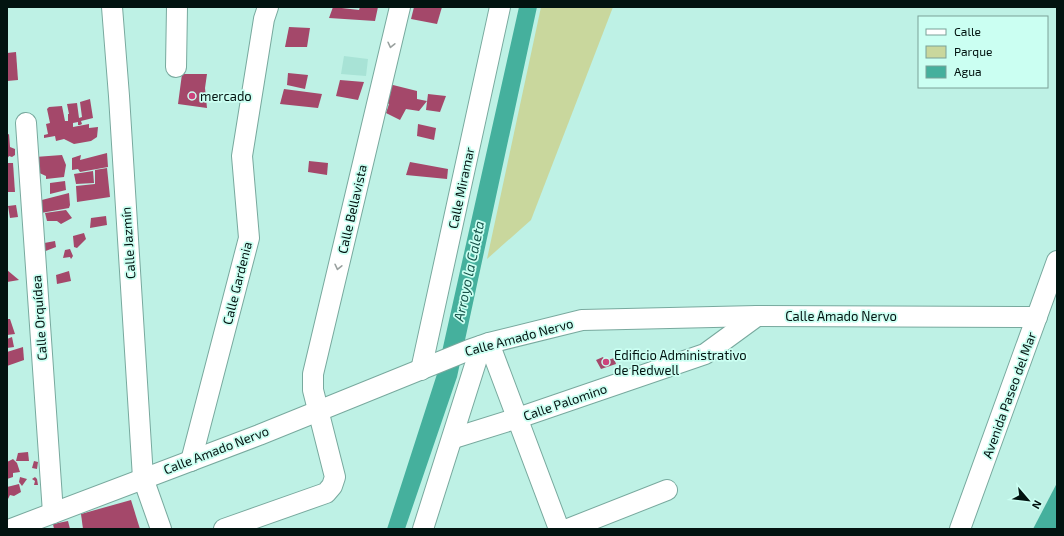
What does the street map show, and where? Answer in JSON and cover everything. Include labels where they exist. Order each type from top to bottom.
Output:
[{"type":"street","name":"Calle Jazmín","points":[[112,7],[143,478],[161,529]]},
{"type":"street","points":[[176,67],[177,7]]},
{"type":"street","name":"Calle Gardenia","points":[[191,461],[249,238],[242,156],[264,19],[268,7]]},
{"type":"street","name":"Calle Bellavista","points":[[224,529],[326,493],[332,486],[335,477],[312,390],[313,374],[400,7]]},
{"type":"street","name":"Calle Miramar","points":[[429,366],[500,7]]},
{"type":"street","name":"Calle Orquídea","points":[[26,123],[53,513]]},
{"type":"street","name":"Avenida Paseo del Mar","points":[[960,529],[1057,261]]},
{"type":"street","name":"Calle Amado Nervo","points":[[11,529],[191,461],[480,346],[582,320],[757,316],[1037,317]]},
{"type":"street","name":"Calle Palomino","points":[[454,438],[518,418],[705,354],[757,316]]},
{"type":"street","points":[[480,346],[518,418],[559,529]]},
{"type":"street","points":[[423,529],[454,438],[480,346]]},
{"type":"street","points":[[568,529],[667,490]]},
{"type":"shaded area","points":[[344,56],[368,59],[366,76],[341,74]]},
{"type":"green space","points":[[541,7],[613,7],[531,220],[487,259]]},
{"type":"water","name":"Arroyo la Caleta","points":[[519,7],[537,7],[457,377],[405,529],[387,529],[437,374]]},
{"type":"water","points":[[1057,483],[1057,529],[1033,529]]},
{"type":"building","points":[[333,7],[359,10],[360,7],[378,7],[375,21],[329,18]]},
{"type":"building","points":[[414,7],[442,7],[437,24],[411,19]]},
{"type":"building","points":[[289,27],[310,28],[307,47],[285,47]]},
{"type":"building","points":[[16,52],[18,80],[7,81],[7,53]]},
{"type":"building","points":[[288,73],[308,75],[305,89],[287,85]]},
{"type":"building","name":"mercado","points":[[182,74],[207,74],[205,88],[207,108],[178,104]]},
{"type":"building","points":[[340,80],[364,82],[358,100],[336,96]]},
{"type":"building","points":[[385,83],[417,91],[417,99],[427,101],[419,111],[406,109],[400,120],[386,113],[389,104],[381,100]]},
{"type":"building","points":[[284,89],[322,94],[318,108],[280,104]]},
{"type":"building","points":[[428,94],[446,96],[440,112],[426,110]]},
{"type":"building","points":[[90,99],[93,118],[81,121],[82,124],[80,125],[78,125],[78,122],[73,123],[73,127],[89,124],[89,128],[98,127],[97,137],[91,141],[74,144],[64,139],[56,141],[55,136],[44,138],[44,135],[48,134],[46,124],[50,123],[47,109],[49,107],[62,106],[65,121],[68,121],[69,114],[67,104],[77,103],[79,118],[82,117],[80,102]]},
{"type":"building","points":[[418,124],[436,128],[434,140],[417,136]]},
{"type":"building","points":[[9,134],[10,147],[15,149],[15,155],[12,157],[9,156],[7,159],[7,135]]},
{"type":"building","points":[[107,153],[108,167],[80,172],[78,169],[72,170],[72,158],[81,155],[80,160]]},
{"type":"building","points":[[62,155],[66,165],[64,177],[46,179],[46,176],[35,171],[35,157]]},
{"type":"building","points":[[309,161],[328,163],[327,175],[308,172]]},
{"type":"building","points":[[410,162],[448,169],[447,179],[406,175]]},
{"type":"building","points":[[7,163],[13,163],[15,192],[7,192]]},
{"type":"building","points":[[107,168],[110,197],[77,202],[76,186],[95,184],[95,170]]},
{"type":"building","points":[[93,171],[94,183],[76,184],[74,174]]},
{"type":"building","points":[[65,181],[66,190],[50,194],[50,183]]},
{"type":"building","points":[[69,193],[69,208],[41,213],[34,202]]},
{"type":"building","points":[[16,205],[18,217],[10,218],[8,206]]},
{"type":"building","points":[[66,210],[72,218],[61,224],[57,221],[47,221],[45,213]]},
{"type":"building","points":[[106,216],[107,225],[90,228],[91,218]]},
{"type":"building","points":[[84,233],[86,239],[77,248],[74,247],[73,236]]},
{"type":"building","points":[[55,241],[56,247],[43,252],[39,244]]},
{"type":"building","points":[[70,249],[73,256],[71,259],[70,257],[63,258],[65,250]]},
{"type":"building","points":[[7,270],[19,280],[7,282]]},
{"type":"building","points":[[69,271],[71,281],[57,284],[56,275]]},
{"type":"building","points":[[7,319],[10,319],[15,334],[7,335]]},
{"type":"building","points":[[12,337],[14,347],[7,348],[7,339]]},
{"type":"building","points":[[23,347],[24,360],[7,366],[7,352]]},
{"type":"building","name":"Edificio Administrativo de Redwell","points":[[603,357],[605,361],[614,358],[616,364],[601,369],[596,360]]},
{"type":"building","points":[[28,452],[29,461],[16,461],[18,453]]},
{"type":"building","points":[[13,459],[17,463],[20,472],[13,473],[13,477],[7,479],[7,462]]},
{"type":"building","points":[[34,461],[38,462],[37,469],[32,468]]},
{"type":"building","points":[[20,477],[27,479],[22,486],[19,482]]},
{"type":"building","points":[[35,477],[38,485],[34,485],[35,481],[32,479]]},
{"type":"building","points":[[19,484],[21,492],[14,496],[10,495],[7,501],[7,487]]},
{"type":"building","points":[[131,500],[140,529],[83,529],[81,514]]},
{"type":"building","points":[[68,521],[70,529],[54,529],[53,524]]},
{"type":"place","name":"mercado","points":[[192,96]]},
{"type":"place","name":"Edificio Administrativo de Redwell","points":[[606,362]]}]
